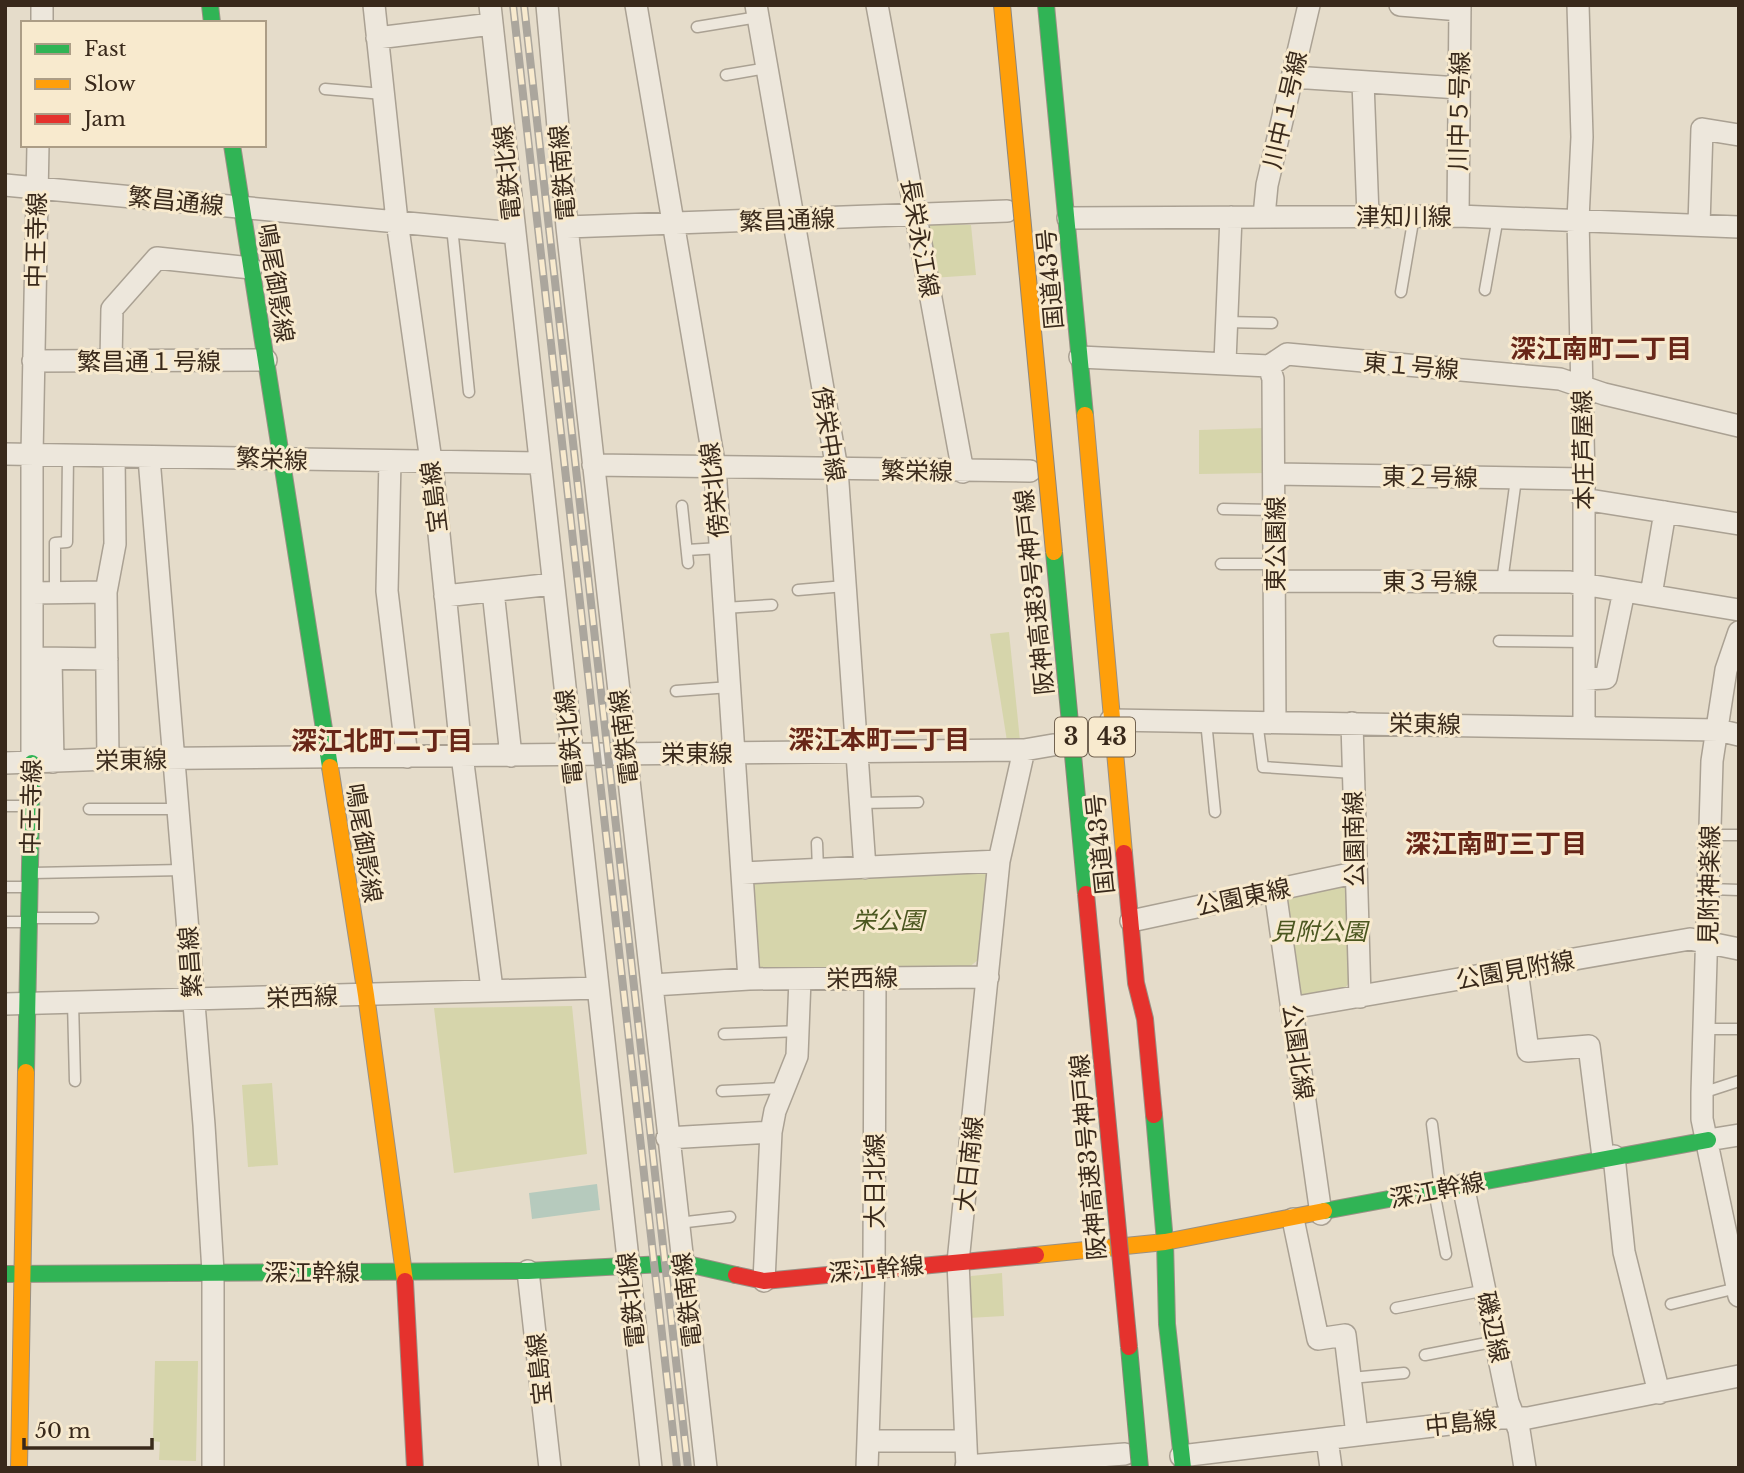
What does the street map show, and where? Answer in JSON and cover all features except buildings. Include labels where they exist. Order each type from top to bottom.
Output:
[{"type":"main road","name":"国道43号","points":[[987,5],[1037,553]]},
{"type":"main road","name":"阪神高速3号神戸線","points":[[1002,5],[1131,1463]]},
{"type":"main road","name":"国道43号","points":[[1046,5],[1068,218],[1136,983],[1145,1019],[1165,1242],[1167,1324],[1182,1462]]},
{"type":"main road","name":"鳴尾御影線","points":[[232,147],[366,995],[405,1272],[415,1468]]},
{"type":"main road","name":"中王寺線","points":[[19,1468],[12,1429],[16,1004],[28,920],[31,806],[43,763]]},
{"type":"main road","name":"国道43号","points":[[1066,865],[1103,1248],[1131,1463]]},
{"type":"main road","name":"深江幹線","points":[[13,1274],[528,1271],[627,1268],[683,1263],[764,1281],[874,1268],[1165,1242],[1321,1214],[1609,1156],[1708,1140]]},
{"type":"main road","name":"阪神高速3号神戸線","points":[[1141,1222],[1144,1263]]},
{"type":"main road","points":[[1150,1317],[1152,1345]]},
{"type":"street","name":"宝島線","points":[[374,5],[397,221],[430,462],[492,989]]},
{"type":"street","name":"電鉄南線","points":[[547,5],[567,227],[706,1468]]},
{"type":"street","name":"傍栄北線","points":[[636,5],[715,468],[750,979]]},
{"type":"street","name":"長栄永江線","points":[[877,5],[962,472]]},
{"type":"street","name":"川中１号線","points":[[1264,216],[1267,184],[1309,5]]},
{"type":"street","points":[[1400,5],[1460,8]]},
{"type":"street","name":"本庄芦屋線","points":[[1578,5],[1582,137],[1578,219],[1584,489],[1584,727]]},
{"type":"street","name":"川中５号線","points":[[1458,216],[1460,8]]},
{"type":"street","name":"傍栄中線","points":[[757,11],[837,469],[865,867]]},
{"type":"street","points":[[377,38],[491,15]]},
{"type":"street","name":"電鉄北線","points":[[491,15],[570,755],[651,1468]]},
{"type":"street","points":[[1293,77],[1459,88]]},
{"type":"street","points":[[1363,82],[1368,216]]},
{"type":"street","points":[[1699,225],[1702,129],[1739,135]]},
{"type":"street","name":"中王寺線","points":[[38,147],[32,593],[42,659],[43,763]]},
{"type":"street","name":"繁昌通線","points":[[5,185],[513,233]]},
{"type":"street","name":"繁昌通線","points":[[567,227],[1007,211]]},
{"type":"street","name":"津知川線","points":[[1068,218],[1458,216],[1739,227]]},
{"type":"street","points":[[1224,362],[1231,217]]},
{"type":"street","points":[[111,361],[112,309],[157,258],[251,268]]},
{"type":"street","name":"東１号線","points":[[1080,357],[1269,366],[1287,354],[1560,379],[1582,387],[1739,426]]},
{"type":"street","name":"繁昌通１号線","points":[[33,361],[266,360]]},
{"type":"street","name":"東公園線","points":[[1266,722],[1275,573],[1273,379],[1269,366]]},
{"type":"street","name":"繁栄線","points":[[5,454],[149,458],[212,456],[282,461],[538,463]]},
{"type":"street","points":[[107,759],[106,592],[115,544],[114,456]]},
{"type":"street","name":"繁昌線","points":[[149,458],[213,1272],[214,1468]]},
{"type":"street","points":[[390,461],[387,591],[407,757]]},
{"type":"street","name":"繁栄線","points":[[593,465],[1030,471]]},
{"type":"street","name":"東２号線","points":[[1275,474],[1516,479],[1584,489],[1665,512],[1739,524]]},
{"type":"street","points":[[1651,595],[1665,512]]},
{"type":"street","name":"東３号線","points":[[1275,573],[1584,584],[1739,610]]},
{"type":"street","points":[[445,596],[553,584]]},
{"type":"street","points":[[493,591],[512,756]]},
{"type":"street","points":[[1585,679],[1606,678],[1624,591]]},
{"type":"street","points":[[32,593],[106,592]]},
{"type":"street","name":"見附神楽線","points":[[1738,1292],[1702,1119],[1702,1093],[1709,942],[1712,761],[1726,670],[1739,632]]},
{"type":"street","points":[[42,659],[107,659]]},
{"type":"street","name":"栄東線","points":[[1111,720],[1718,730],[1739,735]]},
{"type":"street","name":"公園南線","points":[[1352,723],[1354,873],[1360,996]]},
{"type":"street","name":"栄東線","points":[[5,763],[327,756],[463,757],[1024,750],[1053,745]]},
{"type":"street","name":"大日南線","points":[[967,1467],[958,1262],[999,861],[1024,750]]},
{"type":"street","points":[[742,873],[999,861]]},
{"type":"street","name":"公園東線","points":[[1131,921],[1354,873]]},
{"type":"street","name":"公園北線","points":[[1275,890],[1321,1214]]},
{"type":"street","name":"公園見附線","points":[[1291,1008],[1690,939],[1739,949]]},
{"type":"street","points":[[1517,970],[1528,1051],[1590,1046],[1624,1252],[1659,1393]]},
{"type":"street","name":"栄西線","points":[[653,985],[750,979],[988,976]]},
{"type":"street","name":"大日北線","points":[[867,1468],[874,1268],[874,977]]},
{"type":"street","points":[[764,1281],[771,1132],[797,1056],[800,979]]},
{"type":"street","name":"栄西線","points":[[16,1004],[598,988]]},
{"type":"street","points":[[667,1138],[771,1132]]},
{"type":"street","name":"深江幹線","points":[[1708,1140],[1739,1135]]},
{"type":"street","name":"磯辺線","points":[[1463,1185],[1508,1402],[1525,1468]]},
{"type":"street","points":[[1293,1219],[1318,1339],[1345,1335],[1357,1435]]},
{"type":"street","name":"宝島線","points":[[528,1271],[550,1468]]},
{"type":"street","name":"中島線","points":[[1182,1462],[1357,1435],[1528,1418],[1739,1376]]},
{"type":"street","points":[[1327,1439],[1331,1468]]},
{"type":"street","points":[[868,1441],[965,1441]]},
{"type":"street","points":[[967,1467],[1131,1463]]},
{"type":"lane","points":[[697,27],[757,11]]},
{"type":"lane","points":[[726,75],[767,68]]},
{"type":"lane","points":[[325,89],[383,94]]},
{"type":"lane","points":[[1401,292],[1414,216]]},
{"type":"lane","points":[[1485,290],[1498,217]]},
{"type":"lane","points":[[452,227],[469,392]]},
{"type":"lane","points":[[1226,322],[1272,323]]},
{"type":"lane","points":[[55,593],[55,543],[67,542],[68,456]]},
{"type":"lane","points":[[1502,582],[1516,479]]},
{"type":"lane","points":[[682,506],[688,563]]},
{"type":"lane","points":[[1223,509],[1275,510]]},
{"type":"lane","points":[[687,550],[720,548]]},
{"type":"lane","points":[[1222,564],[1275,573]]},
{"type":"lane","points":[[798,590],[845,586]]},
{"type":"lane","points":[[724,608],[772,604]]},
{"type":"lane","points":[[1499,641],[1584,642]]},
{"type":"lane","points":[[676,691],[730,687]]},
{"type":"lane","points":[[1206,721],[1215,812]]},
{"type":"lane","points":[[1266,722],[1263,767],[1353,773]]},
{"type":"lane","points":[[860,803],[918,802]]},
{"type":"lane","points":[[5,806],[31,806]]},
{"type":"lane","points":[[89,809],[177,809]]},
{"type":"lane","points":[[1710,835],[1739,835]]},
{"type":"lane","points":[[817,843],[818,870]]},
{"type":"lane","points":[[5,887],[29,880],[183,870]]},
{"type":"lane","points":[[1709,888],[1739,890]]},
{"type":"lane","points":[[5,922],[93,918]]},
{"type":"lane","points":[[73,1002],[75,1081]]},
{"type":"lane","points":[[1704,1029],[1739,1029]]},
{"type":"lane","points":[[724,1034],[800,1031]]},
{"type":"lane","points":[[1702,1093],[1739,1081]]},
{"type":"lane","points":[[722,1091],[784,1088]]},
{"type":"lane","points":[[1432,1124],[1446,1254]]},
{"type":"lane","points":[[677,1223],[730,1217]]},
{"type":"lane","points":[[1396,1308],[1486,1290]]},
{"type":"lane","points":[[1671,1304],[1738,1292]]},
{"type":"lane","points":[[1425,1355],[1497,1341]]},
{"type":"lane","points":[[1351,1378],[1404,1373]]},
{"type":"green space","points":[[929,223],[971,225],[976,275],[932,278],[924,231]]},
{"type":"green space","points":[[1266,428],[1267,473],[1199,474],[1199,430]]},
{"type":"green space","points":[[1009,632],[1020,741],[1007,741],[990,634]]},
{"type":"green space","name":"栄公園","points":[[989,867],[978,960],[968,968],[762,972],[754,965],[748,878]]},
{"type":"green space","name":"見附公園","points":[[1342,884],[1348,890],[1352,979],[1342,992],[1305,997],[1296,993],[1284,903],[1289,895]]},
{"type":"green space","points":[[572,1006],[587,1154],[454,1173],[434,1008]]},
{"type":"green space","points":[[272,1083],[278,1165],[248,1167],[242,1085]]},
{"type":"green space","points":[[1002,1273],[1004,1316],[968,1318],[966,1285],[971,1276]]},
{"type":"green space","points":[[155,1361],[198,1361],[196,1461],[159,1460],[160,1442],[153,1441]]},
{"type":"shaded area","points":[[597,1184],[600,1210],[532,1219],[529,1193]]},
{"type":"railway","points":[[513,5],[677,1468]]},
{"type":"railway","points":[[524,5],[688,1468]]},
{"type":"traffic: fast","points":[[210,5],[212,21]]},
{"type":"traffic: fast","points":[[1046,5],[1085,415]]},
{"type":"traffic: fast","points":[[232,147],[330,767]]},
{"type":"traffic: fast","points":[[1054,552],[1086,894]]},
{"type":"traffic: fast","points":[[26,1072],[32,763]]},
{"type":"traffic: fast","points":[[1154,1115],[1165,1242],[1167,1324],[1183,1468]]},
{"type":"traffic: fast","points":[[1324,1211],[1708,1140]]},
{"type":"traffic: fast","points":[[5,1274],[528,1271],[683,1263],[736,1275]]},
{"type":"traffic: fast","points":[[1129,1347],[1140,1468]]},
{"type":"traffic: slow","points":[[1002,5],[1054,552]]},
{"type":"traffic: slow","points":[[1085,415],[1124,853]]},
{"type":"traffic: slow","points":[[330,767],[366,995],[405,1281]]},
{"type":"traffic: slow","points":[[19,1468],[26,1072]]},
{"type":"traffic: slow","points":[[1036,1255],[1165,1242],[1324,1211]]},
{"type":"traffic: jam","points":[[1124,853],[1136,983],[1145,1019],[1154,1115]]},
{"type":"traffic: jam","points":[[1086,894],[1129,1347]]},
{"type":"traffic: jam","points":[[736,1275],[764,1281],[1036,1255]]},
{"type":"traffic: jam","points":[[405,1281],[415,1468]]},
{"type":"district","name":"深江南町二丁目","points":[[1601,349]]},
{"type":"district","name":"深江本町二丁目","points":[[879,740]]},
{"type":"district","name":"深江北町二丁目","points":[[382,741]]},
{"type":"district","name":"深江南町三丁目","points":[[1496,844]]}]
